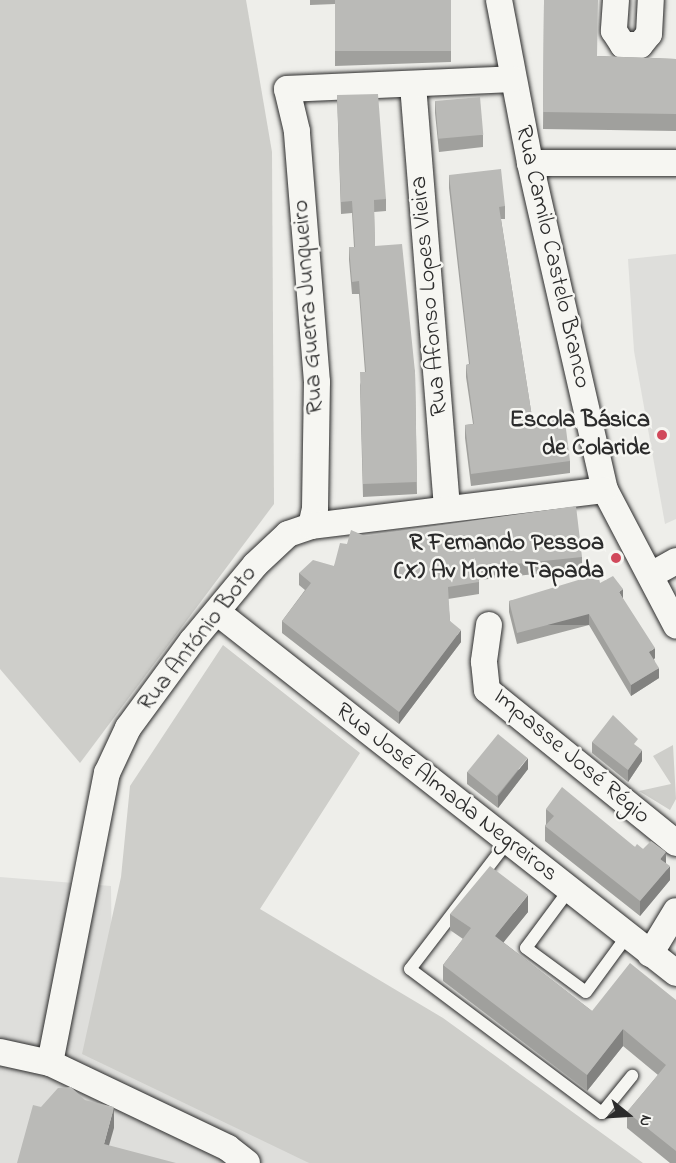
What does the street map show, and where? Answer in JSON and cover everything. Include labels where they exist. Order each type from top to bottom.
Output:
[{"type":"street","name":"Rua Camilo Castelo Branco","points":[[500,0],[512,79],[605,490],[676,625]]},
{"type":"street","points":[[616,0],[614,31],[623,45],[640,45],[649,34],[651,0]]},
{"type":"street","points":[[414,85],[512,79]]},
{"type":"street","name":"Rua Guerra Junqueiro","points":[[310,526],[315,508],[317,382],[297,131],[287,89],[414,85]]},
{"type":"street","name":"Rua Afonso Lopes Vieira","points":[[414,85],[447,507]]},
{"type":"street","points":[[530,163],[676,162]]},
{"type":"street","name":"Rua António Boto","points":[[50,1063],[107,773],[128,728],[255,565],[288,534],[310,526],[447,507],[605,490]]},
{"type":"street","points":[[651,575],[676,561]]},
{"type":"street","name":"Rua José Almada Negreiros","points":[[217,612],[676,973]]},
{"type":"street","name":"Impasse José Régio","points":[[489,625],[484,662],[487,690],[676,843]]},
{"type":"street","points":[[650,954],[676,911]]},
{"type":"street","points":[[0,1052],[50,1063],[228,1148],[247,1163]]},
{"type":"lane","points":[[508,841],[410,969],[602,1113],[632,1076]]},
{"type":"lane","points":[[568,890],[526,948],[586,992],[627,936]]},
{"type":"shaded area","points":[[0,0],[246,0],[272,152],[274,504],[80,763],[0,669]]},
{"type":"shaded area","name":"Escola Básica de Colaride","points":[[676,254],[676,519],[665,524],[634,351],[628,259]]},
{"type":"shaded area","points":[[223,645],[360,753],[260,909],[443,1018],[643,1163],[309,1163],[82,1054],[121,877],[130,786]]},
{"type":"shaded area","points":[[673,745],[676,799],[670,810],[639,791],[671,784],[653,756]]},
{"type":"shaded area","points":[[0,877],[111,886],[113,1051],[267,1124],[309,1163],[0,1163]]},
{"type":"building","points":[[335,0],[451,0],[451,51],[335,51]]},
{"type":"building","points":[[544,0],[598,0],[597,56],[676,59],[676,114],[543,112]]},
{"type":"building","points":[[378,94],[386,199],[374,200],[375,246],[402,244],[415,372],[417,482],[363,484],[360,372],[366,372],[359,281],[352,282],[349,247],[355,247],[352,201],[341,202],[337,95]]},
{"type":"building","points":[[480,97],[483,135],[438,139],[435,101]]},
{"type":"building","points":[[501,169],[505,206],[499,207],[532,417],[564,413],[570,461],[471,474],[465,425],[474,424],[466,365],[470,364],[449,175]]},
{"type":"building","points":[[576,506],[582,557],[477,568],[479,582],[448,587],[450,621],[461,630],[399,712],[282,621],[311,583],[299,573],[313,560],[334,566],[340,543],[347,544],[351,530],[365,536]]},
{"type":"building","points":[[598,574],[600,583],[613,576],[623,589],[619,592],[655,648],[649,652],[659,668],[631,685],[589,614],[517,633],[509,601]]},
{"type":"building","points":[[613,715],[638,739],[634,744],[642,750],[628,770],[592,742]]},
{"type":"building","points":[[498,734],[528,758],[497,796],[467,772]]},
{"type":"building","points":[[562,787],[635,847],[637,844],[643,849],[651,841],[666,852],[660,859],[670,866],[640,901],[545,826],[554,816],[546,809]]},
{"type":"building","points":[[490,866],[528,895],[495,936],[592,1011],[630,963],[676,1000],[676,1151],[627,1112],[666,1065],[623,1029],[587,1075],[443,965],[471,928],[450,914]]},
{"type":"building","points":[[71,1087],[85,1100],[114,1107],[104,1144],[176,1163],[17,1163],[33,1105],[41,1107],[58,1088]]},
{"type":"place","name":"Escola Básica de Colaride","points":[[662,435]]},
{"type":"place","name":"R Fernando Pessoa (X) Av Monte Tapada","points":[[616,558]]}]
